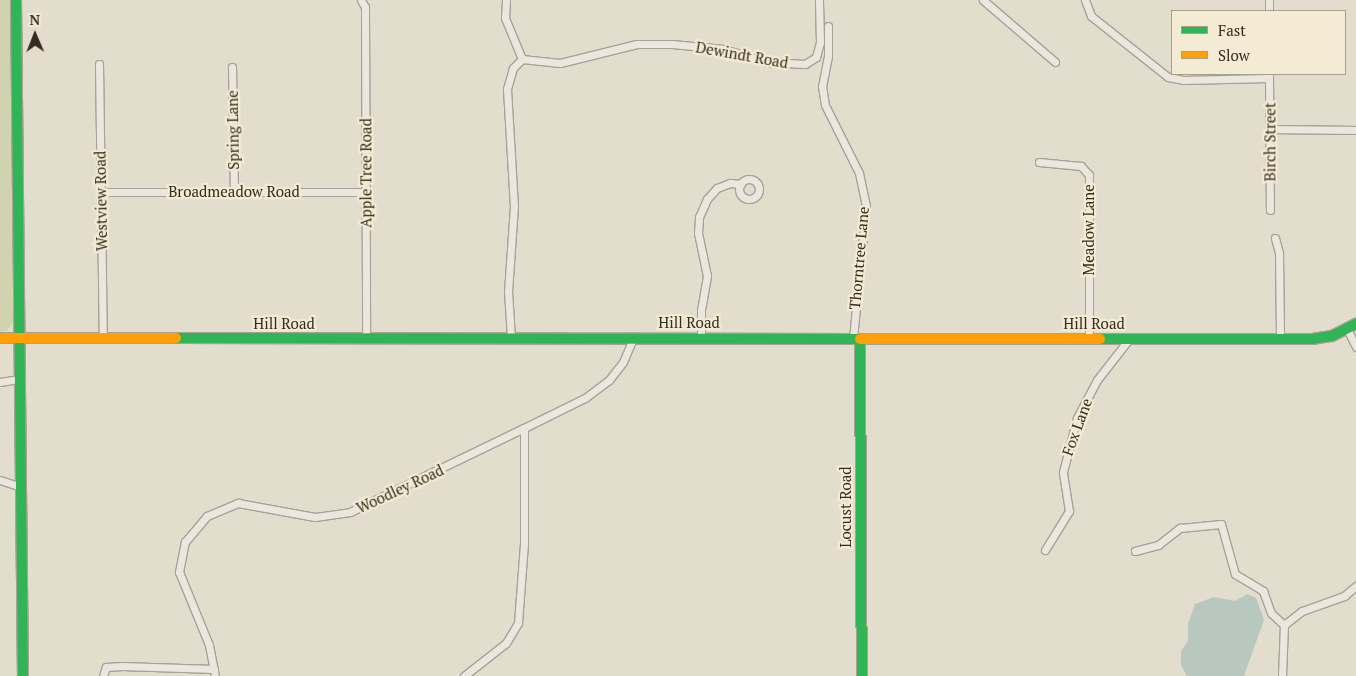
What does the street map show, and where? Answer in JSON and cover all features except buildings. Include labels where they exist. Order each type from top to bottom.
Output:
[{"type":"street","points":[[16,0],[23,676]]},
{"type":"street","name":"Apple Tree Road","points":[[361,0],[365,7],[366,339]]},
{"type":"street","points":[[506,0],[509,32],[522,59],[513,68],[507,89],[514,206],[508,291],[511,338]]},
{"type":"street","name":"Dewindt Road","points":[[522,59],[560,63],[637,44],[672,44],[724,49],[767,62],[805,64],[816,57],[820,42],[818,0]]},
{"type":"street","points":[[983,0],[1055,62]]},
{"type":"street","points":[[1085,0],[1092,16],[1168,77],[1183,80],[1269,76]]},
{"type":"street","name":"Thorntree Lane","points":[[828,26],[826,67],[822,86],[825,105],[859,172],[866,206],[856,339]]},
{"type":"street","name":"Westview Road","points":[[99,64],[103,338]]},
{"type":"street","name":"Spring Lane","points":[[232,68],[234,192]]},
{"type":"street","name":"Birch Street","points":[[1269,76],[1270,210]]},
{"type":"street","points":[[1270,129],[1356,130]]},
{"type":"street","name":"Meadow Lane","points":[[1039,162],[1081,166],[1089,175],[1090,340]]},
{"type":"street","points":[[701,338],[701,310],[707,276],[698,233],[698,217],[707,199],[717,188],[730,183],[741,184]]},
{"type":"street","name":"Broadmeadow Road","points":[[101,192],[367,192]]},
{"type":"street","points":[[1275,238],[1279,253],[1280,339]]},
{"type":"street","points":[[1352,327],[1356,347]]},
{"type":"street","name":"Hill Road","points":[[0,338],[1280,339],[1323,338],[1352,327]]},
{"type":"street","name":"Woodley Road","points":[[215,673],[204,630],[179,572],[185,542],[207,516],[238,503],[315,517],[350,512],[585,398],[609,380],[623,362],[633,338]]},
{"type":"street","name":"Locust Road","points":[[856,339],[862,676]]},
{"type":"street","name":"Fox Lane","points":[[1045,550],[1069,511],[1063,472],[1077,418],[1097,380],[1129,339]]},
{"type":"street","points":[[0,382],[20,379]]},
{"type":"street","points":[[464,676],[506,643],[518,623],[524,544],[524,428]]},
{"type":"street","points":[[0,480],[21,487]]},
{"type":"street","points":[[1135,552],[1158,545],[1180,528],[1221,524],[1235,574],[1263,591],[1271,613],[1284,625],[1282,676]]},
{"type":"street","points":[[1284,625],[1302,611],[1344,596],[1356,586]]},
{"type":"street","points":[[103,676],[106,667],[122,666],[215,673]]},
{"type":"green space","points":[[0,0],[10,0],[13,322],[7,331],[0,332]]},
{"type":"shaded area","points":[[1247,594],[1256,598],[1264,620],[1244,676],[1187,676],[1181,665],[1181,651],[1188,641],[1188,624],[1195,604],[1214,597],[1235,601]]},
{"type":"traffic: fast","points":[[16,0],[23,676]]},
{"type":"traffic: fast","points":[[1100,339],[1312,339],[1332,336],[1356,324]]},
{"type":"traffic: fast","points":[[176,338],[860,339]]},
{"type":"traffic: fast","points":[[860,339],[862,676]]},
{"type":"traffic: slow","points":[[0,338],[176,338]]},
{"type":"traffic: slow","points":[[860,339],[1100,339]]}]
